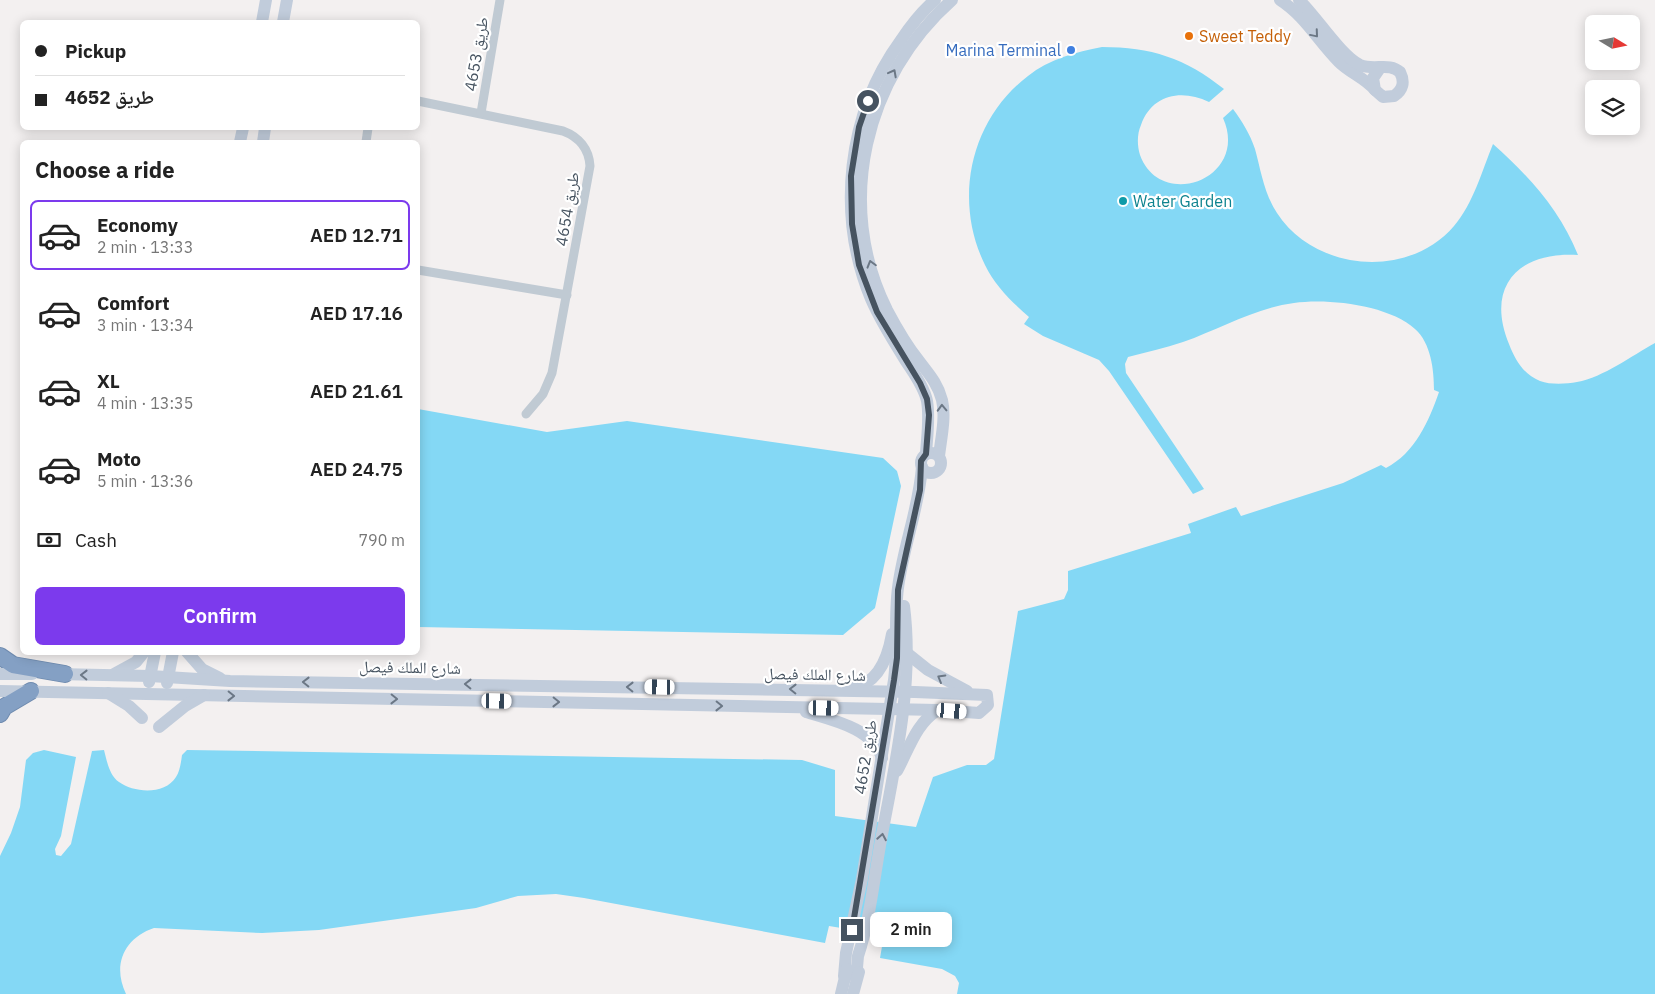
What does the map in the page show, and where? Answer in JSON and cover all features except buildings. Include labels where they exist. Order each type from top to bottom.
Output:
[{"type":"highway","points":[[0,656],[14,665],[65,674]]},
{"type":"highway","points":[[0,714],[4,707],[31,691]]},
{"type":"street","points":[[262,20],[266,0]]},
{"type":"street","points":[[283,20],[287,0]]},
{"type":"street","name":"طريق 4653","points":[[481,113],[500,0]]},
{"type":"street","points":[[935,0],[914,21],[878,75],[859,127],[850,195],[855,244],[859,265],[867,288],[877,312],[920,383],[927,399],[929,415],[926,454],[922,458],[926,470],[940,467],[939,456],[943,402],[938,387],[900,332],[878,286],[865,241],[862,190],[868,138],[879,101],[902,56],[920,31],[952,0]]},
{"type":"street","points":[[1280,0],[1296,12],[1337,60],[1349,71],[1368,82],[1379,95],[1389,97],[1399,93],[1403,83],[1400,72],[1391,66],[1380,68],[1359,64],[1349,56],[1299,0]]},
{"type":"street","points":[[1375,90],[1373,78],[1380,68]]},
{"type":"street","name":"طريق 4654","points":[[420,101],[563,131],[574,136],[586,150],[590,166],[550,381],[538,401],[526,414]]},
{"type":"street","points":[[420,270],[567,295]]},
{"type":"street","points":[[926,454],[934,453],[939,456]]},
{"type":"street","name":"طريق 4652","points":[[854,994],[846,954],[855,948],[891,786],[902,710],[898,692],[896,614],[898,590],[926,470]]},
{"type":"street","name":"طريق 4652","points":[[855,948],[888,709],[898,692],[908,654],[902,571]]},
{"type":"street","points":[[835,690],[858,687],[868,682],[880,670],[887,655],[896,614]]},
{"type":"street","points":[[908,654],[942,679],[979,695]]},
{"type":"street","points":[[111,675],[131,665],[141,655]]},
{"type":"street","points":[[147,692],[154,655]]},
{"type":"street","points":[[165,693],[172,655]]},
{"type":"street","points":[[190,655],[202,669],[230,681]]},
{"type":"street","name":"شارع الملك فيصل","points":[[0,674],[150,676],[230,681],[835,690],[987,695],[988,705],[983,712],[204,696],[106,691],[0,691]]},
{"type":"street","points":[[106,691],[122,700],[142,718]]},
{"type":"street","points":[[160,727],[185,706],[204,696]]},
{"type":"street","points":[[789,707],[834,720],[852,728],[873,742],[879,748],[882,758]]},
{"type":"street","points":[[891,786],[919,728],[924,721],[938,710]]},
{"type":"street","name":"طريق 4652","points":[[841,994],[850,978]]},
{"type":"water","points":[[1102,47],[1136,49],[1167,56],[1195,69],[1224,89],[1209,102],[1199,98],[1179,95],[1169,97],[1152,106],[1141,125],[1138,140],[1140,155],[1151,172],[1166,182],[1183,184],[1200,180],[1214,171],[1224,157],[1228,139],[1223,118],[1233,109],[1246,128],[1253,143],[1266,190],[1277,213],[1293,232],[1314,247],[1337,257],[1362,262],[1388,261],[1412,255],[1435,243],[1454,226],[1467,208],[1493,144],[1531,181],[1553,209],[1578,255],[1557,255],[1539,259],[1524,266],[1512,276],[1505,289],[1501,305],[1503,323],[1511,350],[1525,371],[1534,378],[1544,382],[1558,384],[1577,382],[1607,371],[1655,343],[1655,994],[957,994],[959,983],[955,976],[942,969],[880,958],[884,935],[829,926],[825,943],[556,894],[518,896],[476,908],[319,930],[262,933],[154,928],[135,938],[123,954],[120,973],[126,994],[0,994],[0,856],[20,807],[26,760],[33,753],[44,750],[76,757],[61,836],[55,849],[56,855],[61,856],[71,844],[92,751],[104,750],[113,776],[125,786],[141,790],[157,789],[171,783],[178,772],[182,755],[187,750],[802,760],[835,770],[835,816],[916,827],[933,777],[967,765],[986,765],[994,759],[1018,611],[1064,599],[1068,590],[1068,571],[1191,533],[1188,524],[1236,507],[1241,516],[1343,483],[1381,465],[1386,468],[1396,462],[1420,435],[1431,414],[1439,392],[1434,390],[1432,366],[1425,342],[1415,329],[1390,314],[1358,305],[1324,302],[1294,303],[1265,309],[1183,342],[1128,357],[1125,364],[1126,373],[1204,489],[1193,494],[1109,371],[1099,360],[1043,336],[1024,324],[1029,317],[994,280],[985,265],[975,240],[970,214],[969,188],[980,138],[992,115],[1008,94],[1036,70],[1063,57]]},
{"type":"water","points":[[420,409],[547,432],[627,421],[883,458],[897,471],[901,486],[875,608],[843,635],[420,627]]},
{"type":"place","name":"Sweet Teddy","points":[[1189,36]]},
{"type":"place","name":"Marina Terminal","points":[[1071,50]]},
{"type":"place","name":"Water Garden","points":[[1123,201]]},
{"type":"route","points":[[852,930],[862,879],[897,658],[896,614],[899,582],[920,490],[921,461],[926,454],[929,415],[927,399],[920,383],[877,312],[859,265],[852,224],[851,176],[859,127],[868,101]]}]
